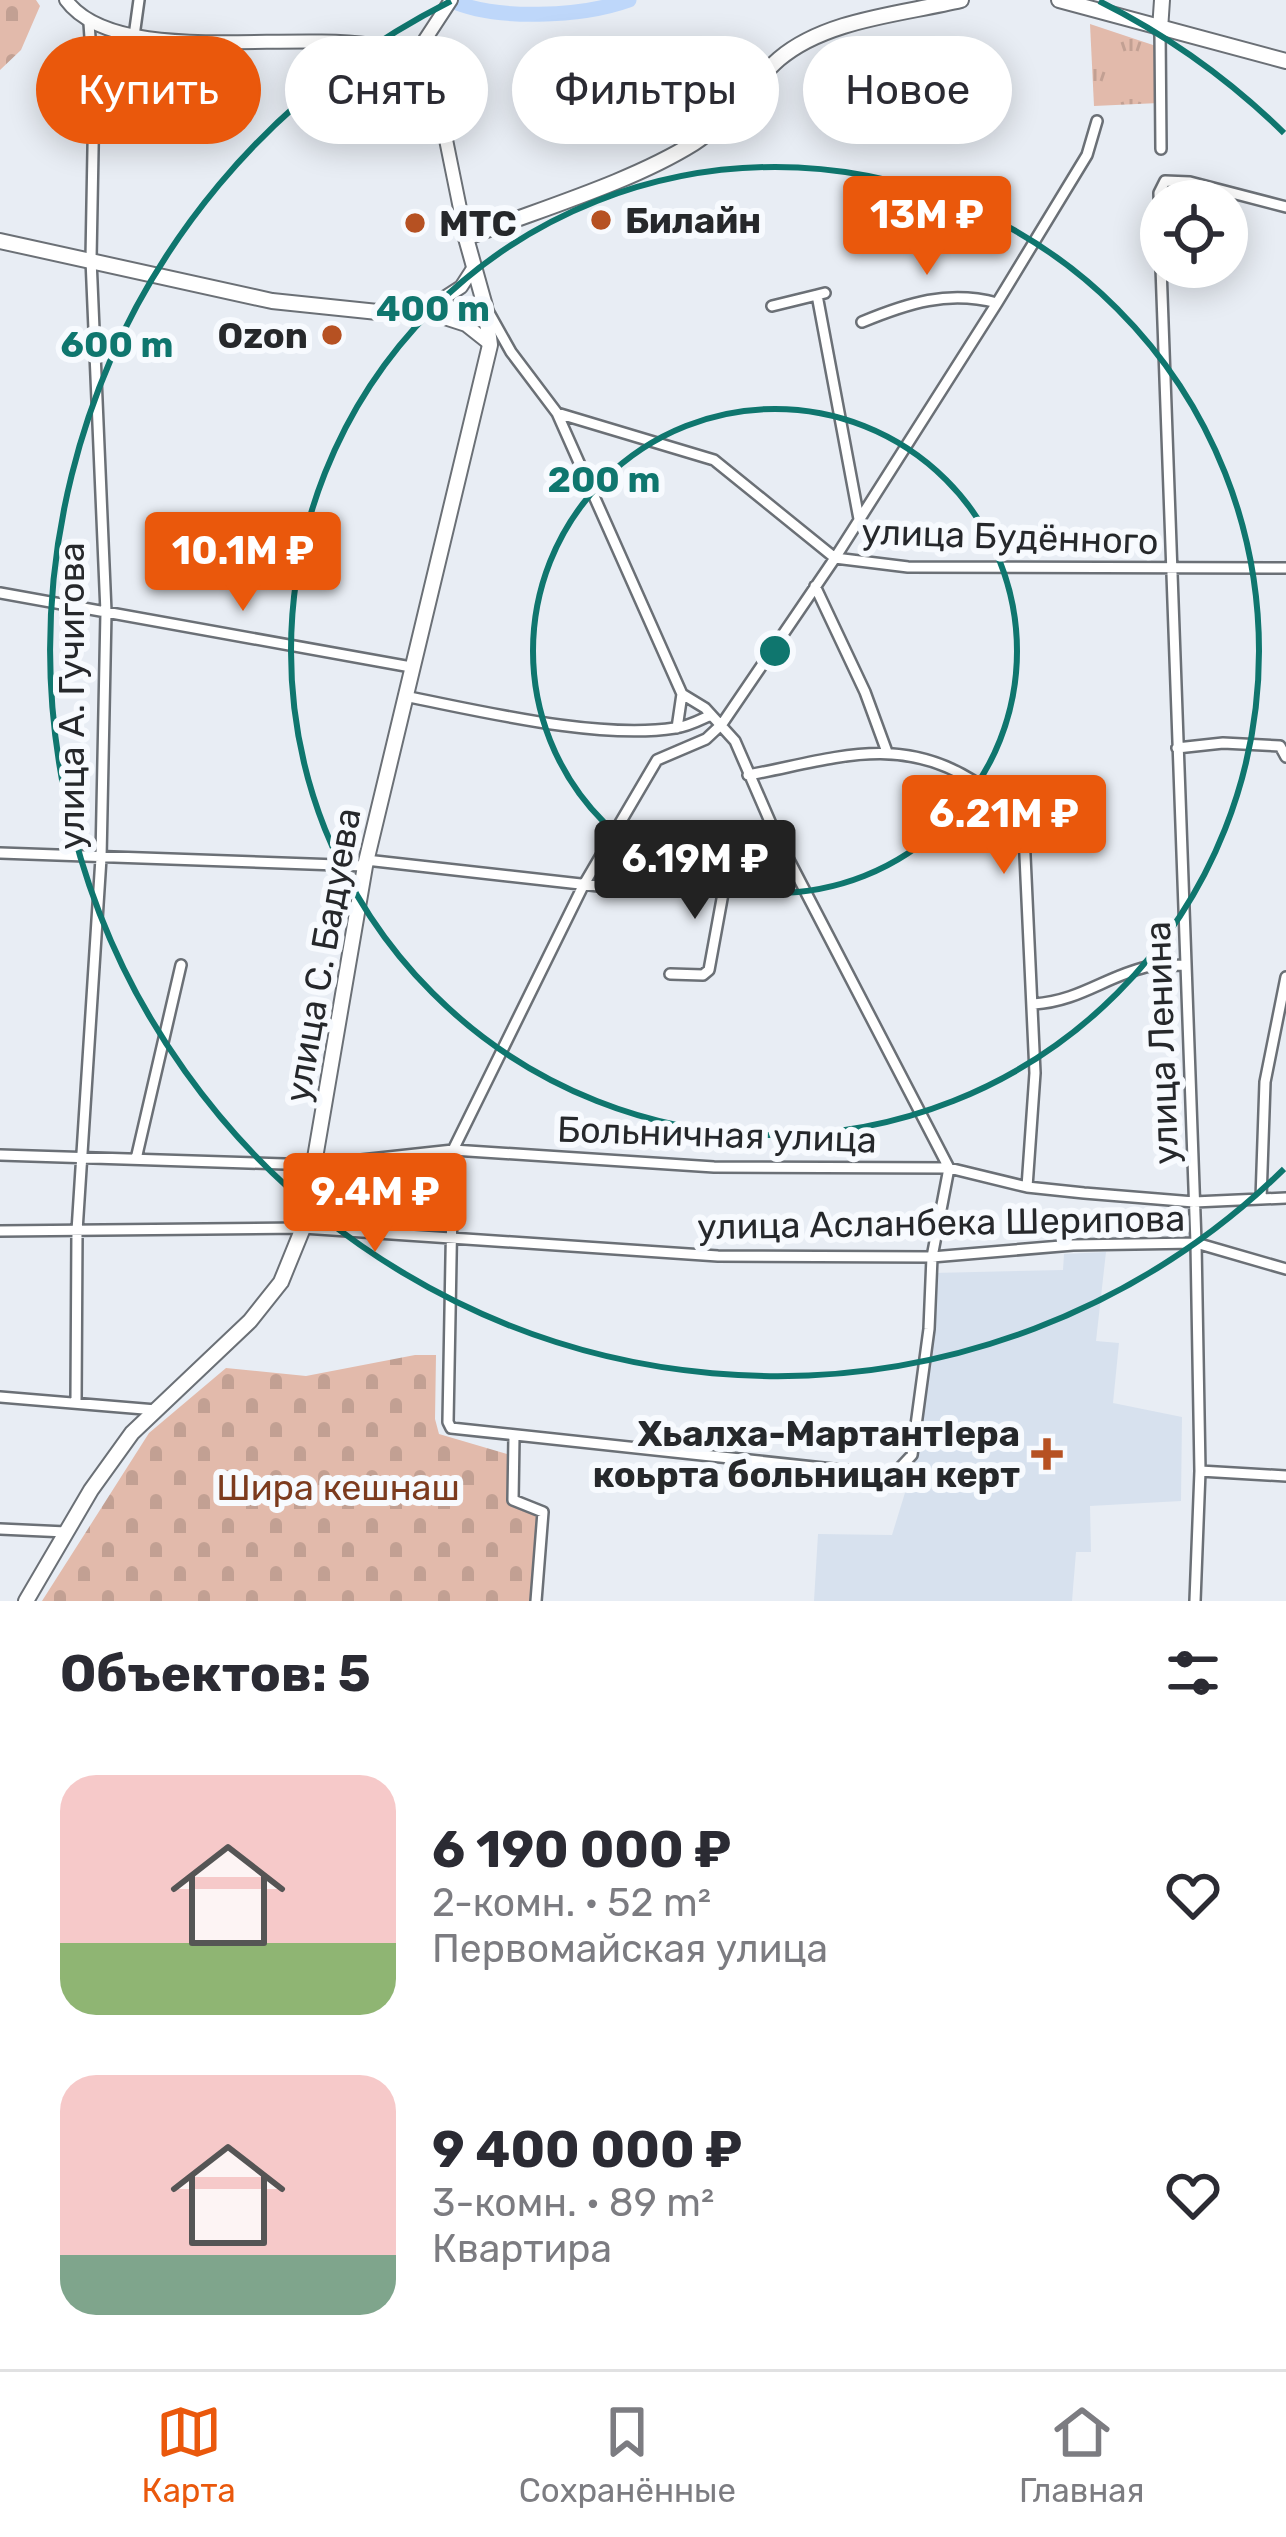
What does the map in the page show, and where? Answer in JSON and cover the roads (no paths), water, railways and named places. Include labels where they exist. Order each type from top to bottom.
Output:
[{"type":"main road","points":[[466,238],[646,167],[696,142],[780,58],[826,32],[961,0]]},
{"type":"main road","points":[[1059,0],[1286,61]]},
{"type":"main road","points":[[1160,30],[1162,3]]},
{"type":"main road","name":"улица С. Бадуева","points":[[26,1601],[132,1432],[260,1308],[281,1282],[303,1228],[365,863],[490,344],[466,238]]},
{"type":"main road","points":[[0,241],[272,301],[397,314],[485,306]]},
{"type":"street","points":[[66,0],[89,23],[134,36],[139,0]]},
{"type":"street","points":[[428,36],[451,0]]},
{"type":"street","name":"улица А. Гучигова","points":[[76,1402],[77,1231],[101,858],[106,612],[91,259],[94,96],[89,23]]},
{"type":"street","points":[[1160,30],[1161,149]]},
{"type":"street","points":[[485,306],[511,352],[557,413],[682,694],[722,724],[735,741],[775,833],[949,1168],[932,1257],[929,1329],[912,1455],[897,1471],[870,1473],[451,1428],[453,1150],[584,886],[657,760],[706,739],[722,724],[836,558],[997,303],[1087,154],[1097,121]]},
{"type":"street","points":[[447,144],[466,238]]},
{"type":"street","name":"улица Ленина","points":[[1248,197],[1286,207]]},
{"type":"street","points":[[422,311],[460,287],[474,267]]},
{"type":"street","name":"улица Ленина","points":[[1162,288],[1196,1243],[1200,1471],[1195,1601]]},
{"type":"street","points":[[772,306],[821,294],[859,519]]},
{"type":"street","points":[[862,322],[898,307],[964,294],[997,303]]},
{"type":"street","points":[[422,311],[466,325],[490,344]]},
{"type":"street","name":"улица Будённого","points":[[557,413],[714,460],[836,558],[908,567],[1286,568]]},
{"type":"street","points":[[815,586],[865,692],[887,752]]},
{"type":"street","points":[[0,592],[411,667]]},
{"type":"street","points":[[677,728],[682,694]]},
{"type":"street","points":[[404,695],[583,726],[677,728],[711,715]]},
{"type":"street","points":[[1177,748],[1259,743],[1280,746],[1286,757]]},
{"type":"street","points":[[748,775],[907,752],[974,781],[1024,834],[1035,1073],[1027,1187]]},
{"type":"street","points":[[0,853],[365,863],[511,874],[634,890],[659,888],[775,833]]},
{"type":"street","points":[[670,974],[703,975],[709,970],[724,888],[718,864]]},
{"type":"street","points":[[136,1159],[181,965]]},
{"type":"street","points":[[1034,1004],[1086,994],[1146,967],[1185,965]]},
{"type":"street","points":[[1261,1199],[1265,1082],[1286,977]]},
{"type":"street","name":"Больничная улица","points":[[0,1155],[315,1165],[453,1150],[714,1167],[949,1168],[1027,1187],[1194,1202],[1286,1198]]},
{"type":"street","name":"улица Асланбека Шерипова","points":[[0,1232],[303,1228],[718,1256],[932,1257],[1196,1243],[1286,1269]]},
{"type":"street","points":[[0,1397],[155,1410]]},
{"type":"street","points":[[514,1436],[513,1500],[543,1512],[536,1601]]},
{"type":"street","points":[[1200,1471],[1286,1476]]},
{"type":"street","points":[[0,1529],[66,1532]]},
{"type":"waterway","points":[[450,0],[514,14],[588,10],[629,0]]},
{"type":"place","name":"Билайн","points":[[601,220]]},
{"type":"place","name":"МТС","points":[[415,223]]},
{"type":"place","name":"Ozon","points":[[332,335]]},
{"type":"place","name":"Хьалха-МартантIера коьрта больницан керт","points":[[1047,1454]]},
{"type":"park label","name":"Шира кешнаш","points":[[338,1487]]}]
